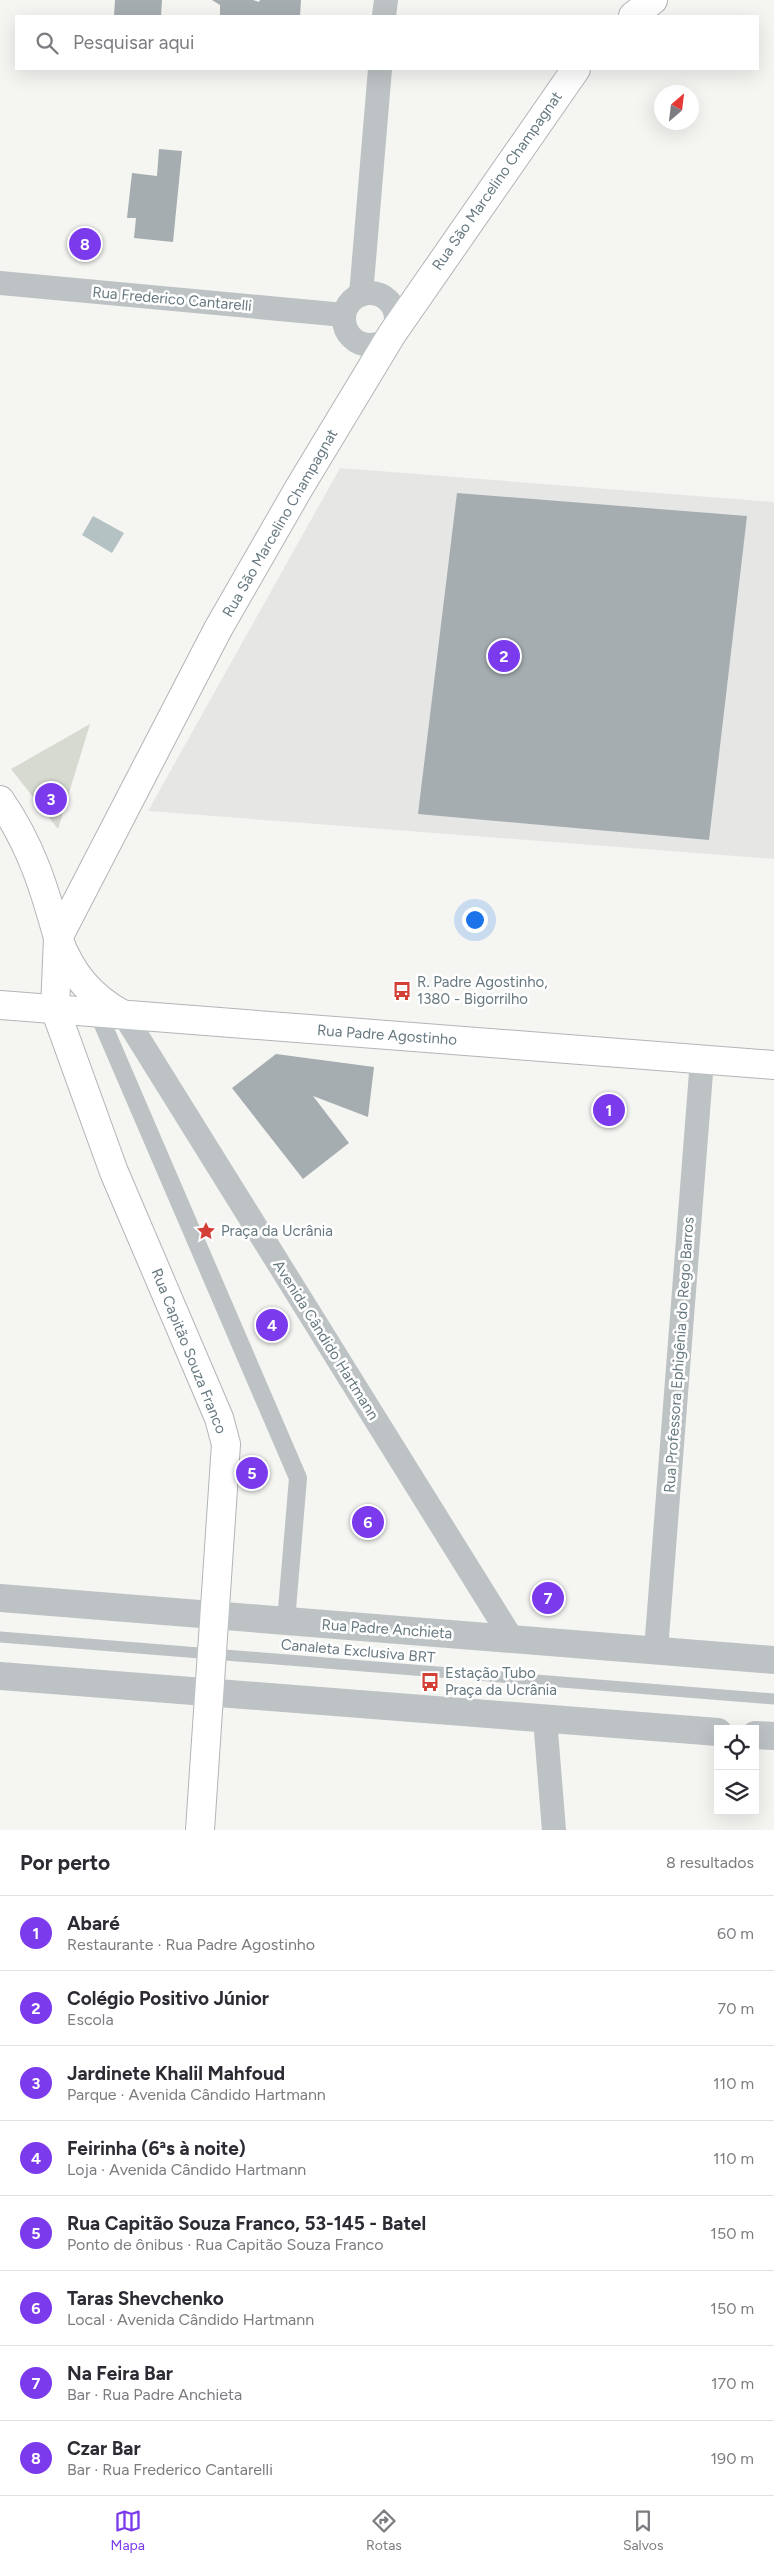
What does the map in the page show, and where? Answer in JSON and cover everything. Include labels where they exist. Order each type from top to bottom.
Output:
[{"type":"main road","points":[[634,15],[653,0]]},
{"type":"main road","name":"Rua São Marcelino Champagnat","points":[[55,1009],[58,938],[218,629],[392,334],[575,70]]},
{"type":"main road","points":[[0,800],[27,844],[37,867],[65,958],[89,992],[111,1014]]},
{"type":"main road","name":"Rua Padre Agostinho","points":[[0,1006],[774,1065]]},
{"type":"main road","name":"Rua Capitão Souza Franco","points":[[55,1009],[114,1172],[222,1429],[226,1460],[200,1830]]},
{"type":"street","points":[[384,15],[386,0]]},
{"type":"street","points":[[361,295],[380,70]]},
{"type":"street","name":"Rua Frederico Cantarelli","points":[[0,283],[344,315]]},
{"type":"street","points":[[377,294],[391,303],[396,319],[392,334],[378,344],[360,343],[347,332],[344,315],[353,299],[361,295],[377,294]]},
{"type":"street","points":[[111,1014],[298,1478],[286,1621]]},
{"type":"street","name":"Avenida Cândido Hartmann","points":[[111,1014],[512,1639]]},
{"type":"street","name":"Rua Professora Ephigênia do Rego Barros","points":[[656,1650],[702,1060]]},
{"type":"street","name":"Rua Padre Anchieta","points":[[0,1598],[774,1660]]},
{"type":"street","points":[[0,1676],[714,1732]]},
{"type":"street","points":[[545,1719],[554,1830]]},
{"type":"street","points":[[759,1735],[774,1736]]},
{"type":"lane","name":"Canaleta Exclusiva BRT","points":[[0,1638],[774,1699]]},
{"type":"shaded area","points":[[340,468],[774,502],[774,859],[148,811]]},
{"type":"shaded area","points":[[93,516],[124,533],[112,553],[82,535]]},
{"type":"shaded area","points":[[90,724],[58,829],[11,769]]},
{"type":"building","points":[[115,0],[162,0],[161,15],[114,15]]},
{"type":"building","points":[[212,0],[253,0],[259,2],[260,0],[301,0],[300,15],[220,15],[220,5]]},
{"type":"building","points":[[159,149],[182,151],[173,242],[134,238],[136,218],[127,218],[132,173],[157,176]]},
{"type":"building","points":[[457,493],[747,516],[709,840],[418,814]]},
{"type":"building","points":[[276,1054],[374,1067],[368,1117],[313,1096],[349,1143],[303,1179],[232,1088]]},
{"type":"place","name":"Czar Bar","points":[[85,244]]},
{"type":"place","name":"Colégio Positivo Júnior","points":[[504,656]]},
{"type":"place","name":"Jardinete Khalil Mahfoud","points":[[51,799]]},
{"type":"place","name":"R. Padre Agostinho, 1380 - Bigorrilho","points":[[402,991]]},
{"type":"place","name":"Abaré","points":[[609,1110]]},
{"type":"place","name":"Praça da Ucrânia","points":[[206,1231]]},
{"type":"place","name":"Feirinha (6ªs à noite)","points":[[272,1325]]},
{"type":"place","name":"Rua Capitão Souza Franco, 53-145 - Batel","points":[[252,1473]]},
{"type":"place","name":"Taras Shevchenko","points":[[368,1522]]},
{"type":"place","name":"Na Feira Bar","points":[[548,1598]]},
{"type":"place","name":"Estação Tubo Praça da Ucrânia","points":[[430,1682]]}]
